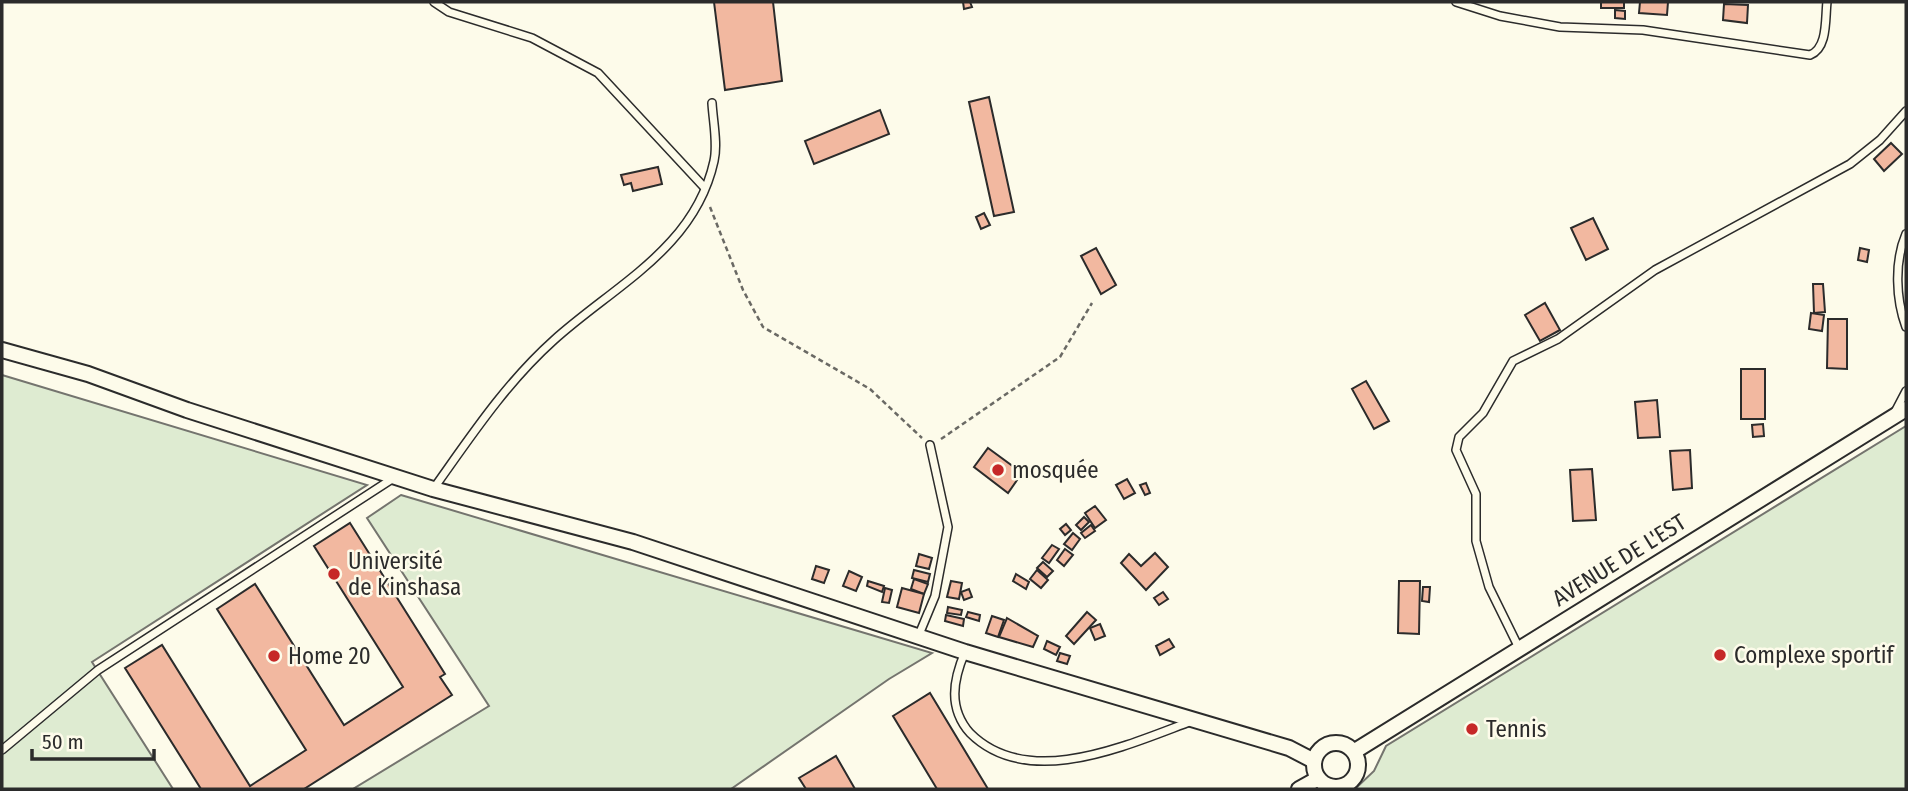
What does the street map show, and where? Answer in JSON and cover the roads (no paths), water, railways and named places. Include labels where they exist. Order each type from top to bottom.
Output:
[{"type":"street","points":[[2,350],[88,374],[187,410],[433,489],[633,542],[965,652],[1289,748],[1314,761]]},
{"type":"street","name":"AVENUE DE L'EST","points":[[1355,751],[1906,409]]},
{"type":"street","points":[[1330,743],[1346,745],[1355,751],[1358,762],[1355,776],[1345,785],[1331,788],[1317,779],[1314,761],[1317,753],[1330,743]]},
{"type":"street","points":[[1299,789],[1317,779]]},
{"type":"lane","points":[[434,2],[449,12],[532,38],[598,73],[704,187]]},
{"type":"lane","points":[[1456,2],[1500,16],[1560,27],[1643,30],[1810,55],[1817,52],[1822,43],[1827,2]]},
{"type":"lane","points":[[433,489],[494,402],[554,340],[648,265],[689,224],[715,160],[712,103]]},
{"type":"lane","points":[[1519,649],[1489,587],[1476,541],[1476,494],[1456,450],[1459,437],[1483,413],[1513,361],[1558,339],[1655,270],[1850,164],[1880,140],[1906,111]]},
{"type":"lane","points":[[1906,234],[1897,281],[1900,312],[1906,327]]},
{"type":"lane","points":[[1891,418],[1906,391]]},
{"type":"lane","points":[[918,637],[935,596],[948,527],[930,445]]},
{"type":"lane","points":[[2,750],[98,670],[396,477]]},
{"type":"lane","points":[[965,652],[954,677],[955,703],[963,725],[983,746],[1008,759],[1039,764],[1092,757],[1193,720]]},
{"type":"place","name":"mosquée","points":[[998,470]]},
{"type":"place","name":"Université de Kinshasa","points":[[334,574]]},
{"type":"place","name":"Complexe sportif","points":[[1720,655]]},
{"type":"place","name":"Home 20","points":[[274,656]]},
{"type":"place","name":"Tennis","points":[[1472,729]]}]
